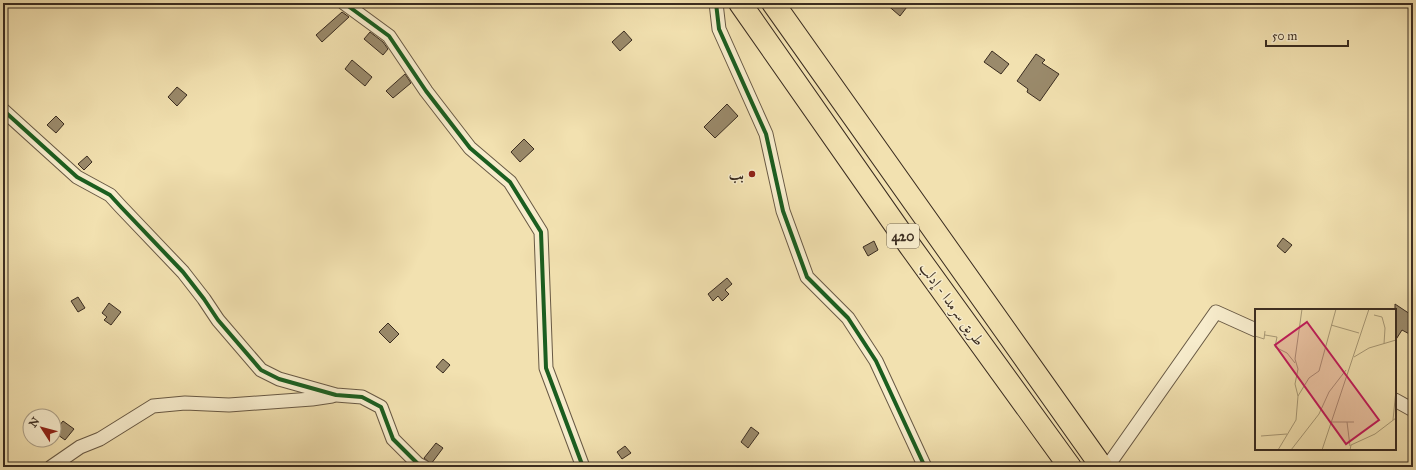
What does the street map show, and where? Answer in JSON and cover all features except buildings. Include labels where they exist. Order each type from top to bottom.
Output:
[{"type":"highway","name":"طريق سرمدا - إدلب","points":[[740,3],[910,246],[1070,467]]},
{"type":"highway","name":"طريق سرمدا - إدلب","points":[[773,3],[1102,467]]},
{"type":"highway","points":[[910,246],[932,229]]},
{"type":"street","points":[[344,3],[390,36],[426,91],[470,148],[510,182],[541,232],[546,368],[583,467]]},
{"type":"street","points":[[716,3],[719,29],[766,134],[783,211],[807,277],[848,318],[876,361],[925,467]]},
{"type":"street","points":[[3,110],[77,176],[110,195],[122,207],[183,272],[218,320],[261,370],[279,379],[336,395],[362,397],[381,407],[393,439],[418,464],[424,467]]},
{"type":"street","points":[[1107,467],[1216,312],[1255,330]]},
{"type":"street","points":[[51,467],[80,447],[100,438],[153,406],[185,404],[229,405],[312,399],[336,395]]},
{"type":"street","points":[[1396,401],[1413,410]]},
{"type":"cycle path","points":[[344,3],[389,36],[426,91],[470,148],[510,182],[541,232],[546,368],[583,467]]},
{"type":"cycle path","points":[[716,3],[719,29],[766,134],[783,211],[807,277],[848,318],[876,361],[925,467]]},
{"type":"cycle path","points":[[3,110],[77,177],[110,195],[183,272],[218,320],[261,370],[279,379],[336,395],[362,397],[381,407],[393,439],[418,464],[424,467]]},
{"type":"place","name":"بب","points":[[752,174]]}]
